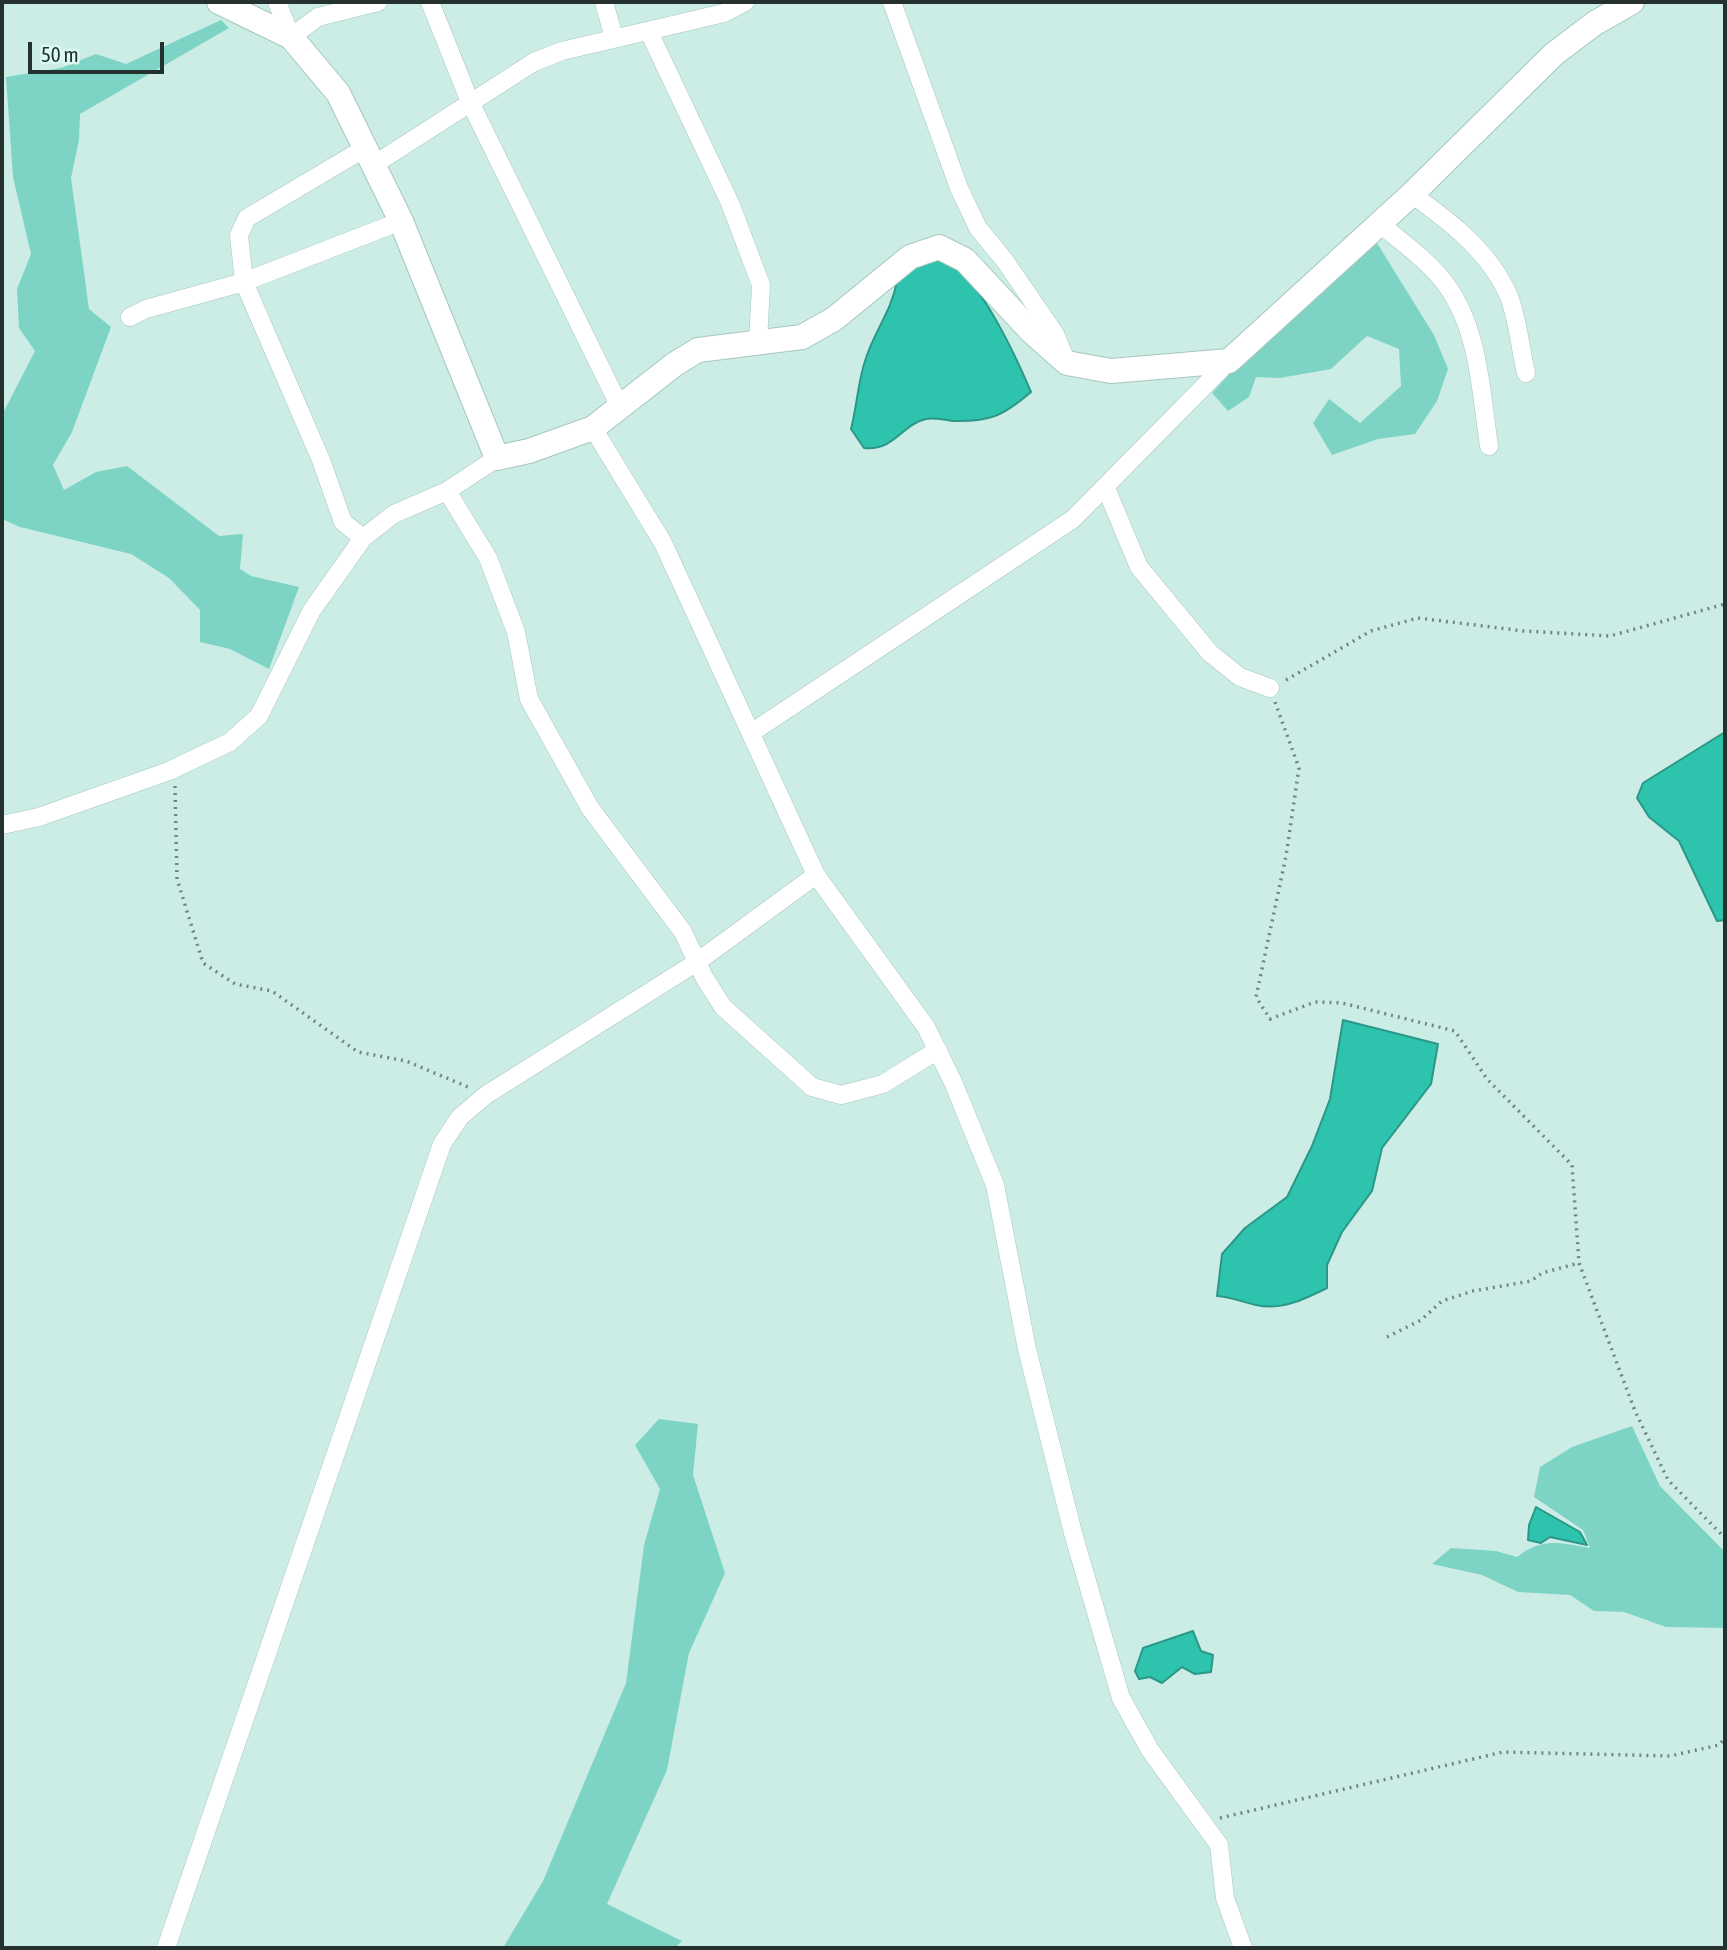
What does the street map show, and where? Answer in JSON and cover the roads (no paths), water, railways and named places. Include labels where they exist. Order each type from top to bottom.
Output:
[{"type":"street","points":[[219,2],[291,37]]},
{"type":"street","points":[[276,2],[291,37],[338,93],[371,155],[401,221],[496,458]]},
{"type":"street","points":[[291,37],[318,17],[378,2]]},
{"type":"street","points":[[430,2],[470,102],[620,407]]},
{"type":"street","points":[[604,2],[614,38]]},
{"type":"street","points":[[363,538],[343,522],[321,460],[244,282],[239,234],[247,218],[470,102],[534,62],[562,51],[724,13],[745,2]]},
{"type":"street","points":[[892,2],[959,188],[978,228],[1005,261],[1055,334],[1067,363]]},
{"type":"street","points":[[751,733],[1035,547],[1073,519],[1229,361],[1412,194],[1554,54],[1595,23],[1632,2]]},
{"type":"street","points":[[649,32],[730,203],[761,285],[758,342]]},
{"type":"street","points":[[1412,194],[1459,229],[1488,261],[1508,296],[1526,373]]},
{"type":"street","points":[[130,317],[146,309],[244,282],[401,221]]},
{"type":"street","points":[[1380,224],[1447,286],[1464,319],[1473,346],[1489,446]]},
{"type":"street","points":[[2,825],[39,817],[169,771],[230,742],[259,716],[312,610],[346,567],[363,538],[394,514],[447,491],[496,458],[529,452],[593,428],[675,364],[698,351],[802,337],[834,319],[910,257],[939,247],[965,260],[1031,331],[1067,363],[1111,371],[1229,361]]},
{"type":"street","points":[[593,428],[663,543],[816,875],[926,1027],[938,1050],[995,1185],[1027,1349],[1073,1533],[1121,1698],[1150,1750],[1219,1845],[1225,1898],[1242,1948]]},
{"type":"street","points":[[1106,488],[1139,567],[1156,589],[1210,653],[1240,677],[1270,688]]},
{"type":"street","points":[[447,491],[488,558],[516,632],[529,699],[590,808],[683,932],[723,1007],[812,1087],[841,1095],[883,1084],[938,1050]]},
{"type":"street","points":[[166,1948],[442,1144],[460,1117],[486,1095],[697,962],[816,875]]}]
